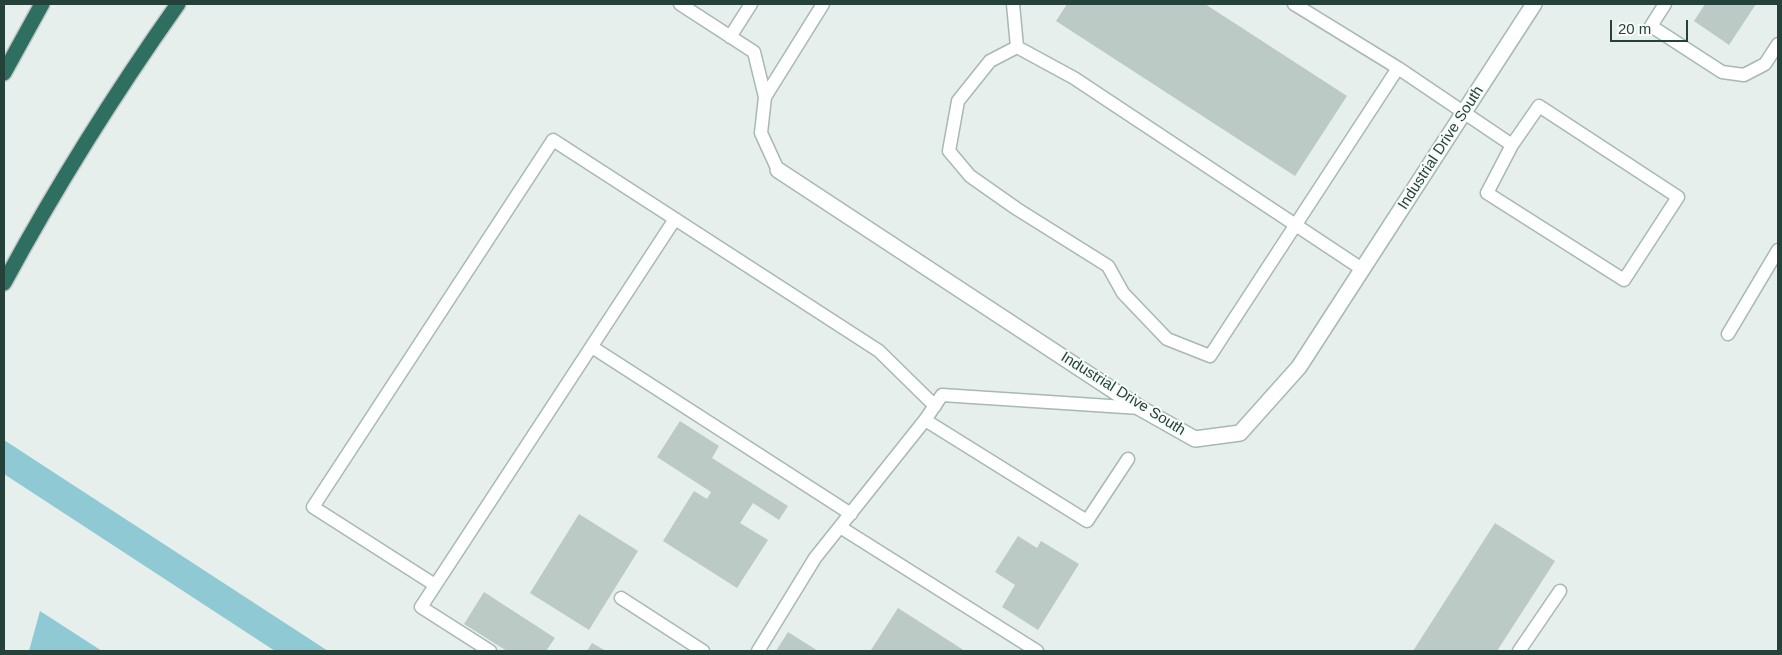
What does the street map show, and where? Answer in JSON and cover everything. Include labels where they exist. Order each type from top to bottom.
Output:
[{"type":"highway","points":[[4,73],[42,4]]},
{"type":"highway","points":[[4,283],[28,238],[128,75],[178,4]]},
{"type":"street","name":"Industrial Drive South","points":[[778,170],[1140,408],[1195,439],[1240,433],[1300,366],[1534,4]]},
{"type":"lane","points":[[680,4],[754,52],[765,97],[761,132],[778,170]]},
{"type":"lane","points":[[730,37],[752,4]]},
{"type":"lane","points":[[765,97],[823,4]]},
{"type":"lane","points":[[1013,4],[1017,47]]},
{"type":"lane","points":[[1294,4],[1398,68],[1512,145]]},
{"type":"lane","points":[[1666,4],[1651,26],[1722,72],[1744,75],[1765,64],[1778,44]]},
{"type":"lane","points":[[1017,47],[990,60],[958,101],[949,151],[970,176],[1017,209],[1108,266],[1123,293],[1167,338],[1210,356],[1398,68]]},
{"type":"lane","points":[[1017,47],[1074,78],[1362,269]]},
{"type":"lane","points":[[1540,106],[1678,197],[1624,280],[1487,193],[1512,145],[1540,106]]},
{"type":"lane","points":[[435,585],[313,507],[552,140],[879,351],[935,406]]},
{"type":"lane","points":[[490,651],[421,607],[675,219]]},
{"type":"lane","points":[[1728,334],[1778,250]]},
{"type":"lane","points":[[592,346],[850,514]]},
{"type":"lane","points":[[758,651],[815,558],[925,420],[942,395],[1140,408]]},
{"type":"lane","points":[[925,420],[1087,521],[1128,459]]},
{"type":"lane","points":[[840,527],[1037,651]]},
{"type":"lane","points":[[1519,651],[1560,591]]},
{"type":"lane","points":[[621,598],[703,651]]},
{"type":"water","points":[[4,440],[328,651],[275,651],[4,474]]},
{"type":"water","points":[[40,611],[102,651],[29,651]]},
{"type":"building","points":[[1067,4],[1205,4],[1347,96],[1295,176],[1056,21]]},
{"type":"building","points":[[1705,4],[1756,4],[1729,45],[1694,21]]},
{"type":"building","points":[[680,421],[719,446],[712,458],[788,506],[779,520],[753,503],[740,523],[768,540],[737,588],[663,541],[694,491],[707,499],[711,492],[657,457]]},
{"type":"building","points":[[579,514],[638,551],[589,630],[530,593]]},
{"type":"building","points":[[1495,523],[1555,561],[1497,651],[1413,651]]},
{"type":"building","points":[[1018,536],[1037,548],[1041,541],[1079,564],[1038,630],[1002,607],[1015,585],[995,572]]},
{"type":"building","points":[[484,592],[555,638],[546,651],[507,651],[464,624]]},
{"type":"building","points":[[898,608],[965,651],[871,650]]},
{"type":"building","points":[[788,632],[818,651],[776,651]]},
{"type":"building","points":[[592,643],[606,651],[587,651]]}]
